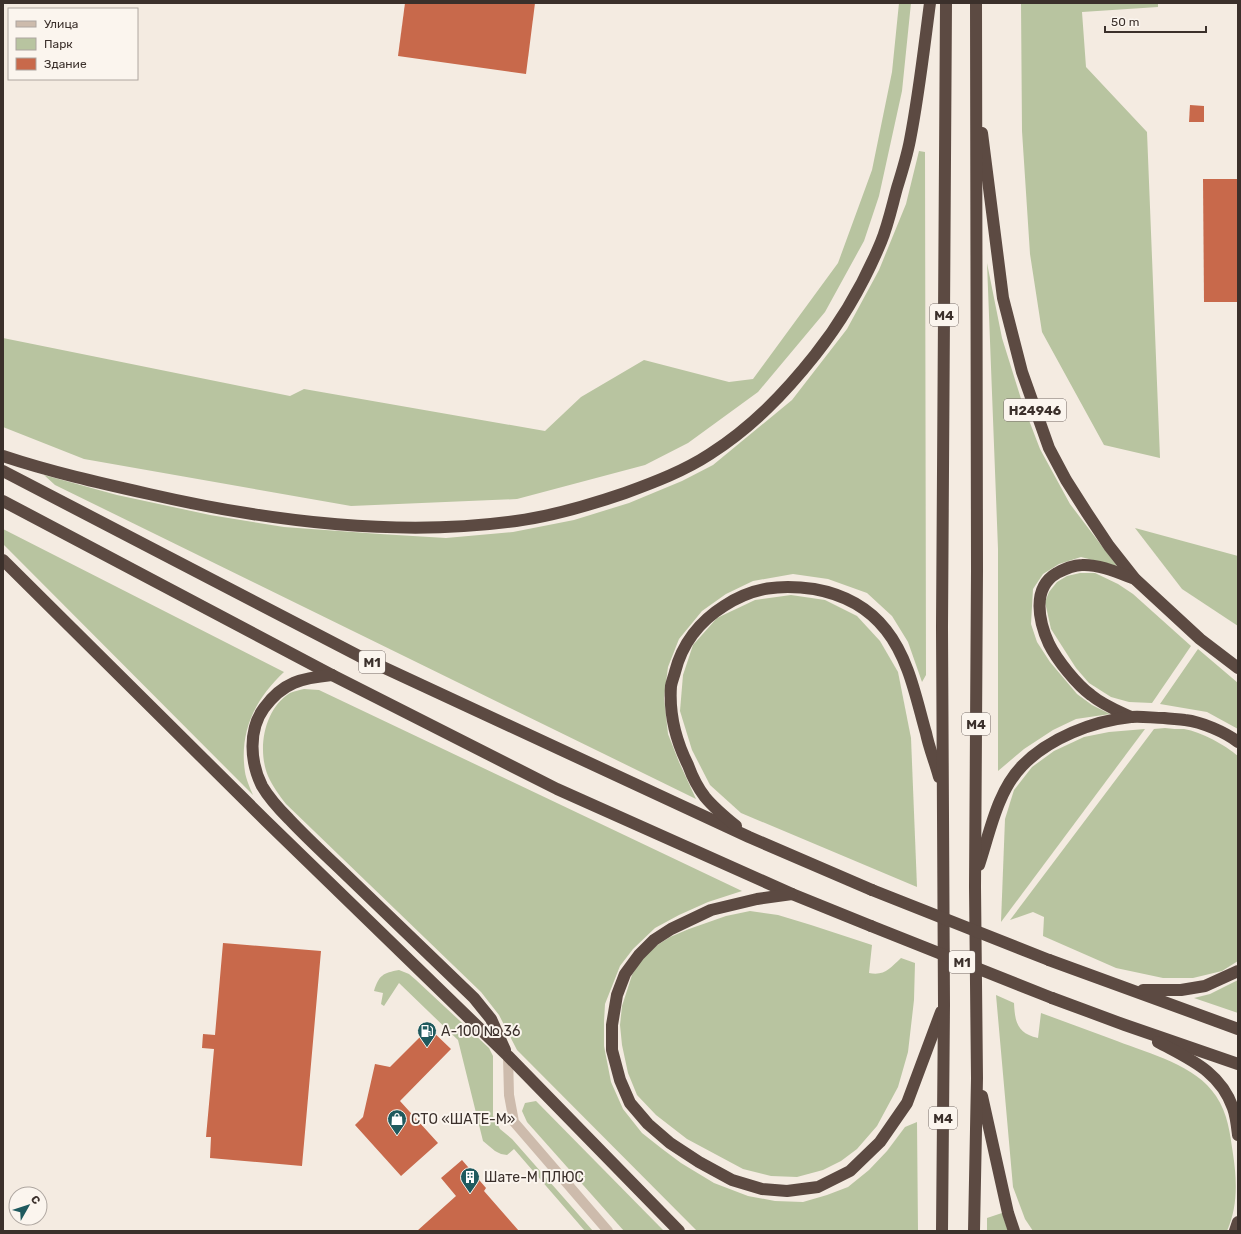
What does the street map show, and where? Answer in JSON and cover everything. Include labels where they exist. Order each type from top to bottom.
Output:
[{"type":"highway","points":[[3,456],[35,467],[193,504],[275,518],[366,526],[451,527],[519,521],[582,507],[664,479],[710,454],[753,423],[776,401],[801,373],[827,340],[844,315],[881,240],[910,142],[930,3]]},
{"type":"highway","name":"М4","points":[[942,1231],[944,1005],[942,627],[946,3]]},
{"type":"highway","name":"М4","points":[[974,1231],[977,1078],[975,877],[977,571],[976,3]]},
{"type":"highway","name":"Н24946","points":[[976,82],[1004,298],[1022,372],[1049,448],[1087,513],[1109,546],[1135,579],[1200,638],[1238,668]]},
{"type":"highway","name":"М1","points":[[3,471],[359,656],[749,837],[872,890],[1049,960],[1238,1029]]},
{"type":"highway","name":"М1","points":[[3,501],[332,675],[557,789],[792,894],[871,926],[1052,998],[1238,1064]]},
{"type":"highway","points":[[3,560],[266,821],[508,1056],[679,1231]]},
{"type":"highway","points":[[1131,717],[1110,707],[1091,695],[1074,679],[1049,644],[1042,623],[1039,605],[1042,587],[1052,576],[1068,567],[1084,565],[1105,568],[1135,579]]},
{"type":"highway","points":[[749,837],[722,815],[704,797],[692,776],[675,732],[671,707],[671,685],[677,664],[685,646],[698,627],[713,613],[731,601],[751,592],[775,587],[801,587],[819,590],[839,595],[860,606],[875,618],[886,630],[905,662],[943,788]]},
{"type":"highway","points":[[332,675],[310,677],[293,682],[271,698],[262,712],[255,726],[252,743],[255,768],[262,786],[274,804],[302,833],[474,998],[491,1019],[508,1056]]},
{"type":"highway","points":[[975,877],[997,809],[1008,784],[1022,766],[1039,751],[1058,739],[1077,730],[1131,717],[1187,720],[1211,727],[1238,742]]},
{"type":"highway","points":[[792,894],[757,899],[711,910],[671,929],[654,940],[639,955],[625,974],[617,995],[612,1025],[612,1050],[620,1080],[630,1103],[648,1124],[670,1143],[699,1162],[732,1180],[762,1189],[787,1191],[818,1187],[850,1171],[880,1142],[907,1103],[944,1005]]},
{"type":"highway","points":[[1134,990],[1181,990],[1205,986],[1238,971]]},
{"type":"highway","points":[[1125,1025],[1195,1063],[1215,1078],[1225,1092],[1233,1108],[1238,1135]]},
{"type":"highway","points":[[977,1078],[1008,1214],[1014,1231]]},
{"type":"highway","points":[[1235,1231],[1238,1222]]},
{"type":"street","points":[[508,1056],[509,1095],[514,1122],[608,1231]]},
{"type":"green space","points":[[899,3],[911,3],[902,91],[879,196],[864,241],[825,312],[758,392],[688,443],[645,465],[517,499],[351,506],[84,459],[3,427],[3,338],[290,396],[304,389],[545,431],[581,397],[644,360],[729,382],[753,379],[838,263],[872,170],[892,72]]},
{"type":"green space","points":[[1021,3],[1158,3],[1158,7],[1082,12],[1086,67],[1147,132],[1160,458],[1104,445],[1042,332],[1030,254],[1022,131]]},
{"type":"green space","points":[[919,151],[925,152],[926,675],[922,682],[908,642],[892,616],[867,593],[828,579],[793,574],[753,581],[726,594],[702,611],[679,639],[668,667],[664,698],[668,734],[696,799],[55,485],[44,475],[117,495],[210,515],[284,527],[446,538],[513,532],[574,520],[629,503],[682,481],[713,465],[792,400],[847,329],[879,270],[906,204]]},
{"type":"green space","points":[[987,263],[1002,338],[1022,402],[1040,449],[1070,504],[1117,566],[1081,557],[1059,564],[1043,574],[1033,589],[1031,624],[1037,642],[1050,662],[1077,694],[1092,705],[1110,714],[1076,719],[1053,730],[1024,749],[998,771],[998,549]]},
{"type":"green space","points":[[1135,528],[1238,556],[1238,626],[1182,589]]},
{"type":"green space","points":[[3,529],[284,672],[265,693],[257,705],[247,730],[244,743],[245,772],[253,795],[3,544]]},
{"type":"green space","points":[[1080,573],[1095,573],[1118,584],[1133,594],[1191,646],[1152,703],[1129,702],[1111,697],[1089,683],[1076,668],[1051,629],[1045,602],[1049,592],[1057,582],[1067,576]]},
{"type":"green space","points":[[791,595],[825,600],[857,616],[880,641],[898,672],[911,738],[917,887],[741,813],[710,785],[692,750],[680,711],[683,675],[693,645],[717,618],[755,600]]},
{"type":"green space","points":[[1198,649],[1238,683],[1238,729],[1207,712],[1160,704]]},
{"type":"green space","points":[[304,689],[319,690],[742,891],[708,902],[655,928],[633,949],[620,966],[605,1004],[604,1046],[611,1082],[623,1109],[642,1133],[681,1163],[714,1183],[748,1196],[775,1201],[803,1202],[848,1187],[869,1170],[887,1151],[905,1127],[917,1122],[918,1231],[697,1231],[517,1050],[499,1015],[481,992],[286,804],[268,776],[263,754],[263,742],[265,730],[274,709],[281,700],[290,693]]},
{"type":"green space","points":[[1145,729],[1001,922],[1005,819],[1014,790],[1032,767],[1054,751],[1084,737],[1109,732]]},
{"type":"green space","points":[[1154,729],[1184,729],[1206,736],[1220,743],[1238,756],[1238,961],[1222,971],[1193,978],[1163,978],[1116,968],[1043,936],[1044,917],[1033,912],[1010,920]]},
{"type":"green space","points":[[750,911],[778,915],[872,945],[869,973],[875,974],[883,972],[901,958],[915,963],[914,1000],[908,1052],[898,1087],[877,1126],[857,1149],[841,1161],[823,1170],[797,1177],[771,1176],[743,1169],[687,1139],[656,1115],[637,1095],[628,1073],[622,1045],[620,1025],[622,1006],[632,975],[641,960],[656,946],[670,937],[726,916]]},
{"type":"green space","points":[[399,970],[409,974],[416,980],[489,1048],[493,1056],[493,1116],[500,1129],[512,1139],[593,1231],[585,1231],[514,1149],[507,1155],[501,1154],[483,1141],[458,1040],[399,983],[384,1006],[381,1004],[383,993],[374,991],[378,981],[385,974]]},
{"type":"green space","points":[[1238,980],[1238,1013],[1194,998],[1210,994]]},
{"type":"green space","points":[[996,995],[1014,1003],[1015,1016],[1018,1026],[1021,1030],[1031,1036],[1038,1038],[1041,1013],[1158,1056],[1185,1068],[1207,1085],[1216,1096],[1226,1117],[1234,1164],[1236,1183],[1235,1203],[1231,1222],[1227,1231],[1033,1231],[1025,1219],[1013,1187]]},
{"type":"green space","points":[[536,1101],[664,1231],[624,1231],[527,1122],[522,1111],[525,1103]]},
{"type":"green space","points":[[1002,1213],[1008,1231],[987,1231],[987,1218]]},
{"type":"building","points":[[405,3],[535,3],[526,74],[398,56]]},
{"type":"building","points":[[1190,105],[1204,106],[1204,122],[1189,122]]},
{"type":"building","points":[[1203,179],[1238,179],[1238,302],[1204,302]]},
{"type":"building","points":[[223,943],[321,951],[302,1166],[210,1158],[211,1137],[206,1137],[214,1049],[202,1048],[203,1034],[215,1035]]},
{"type":"building","points":[[429,1028],[451,1049],[400,1101],[438,1143],[401,1176],[355,1125],[363,1117],[375,1064],[390,1067]]},
{"type":"building","name":"Шате-М ПЛЮС","points":[[462,1160],[486,1188],[484,1191],[519,1231],[417,1231],[456,1196],[441,1178]]},
{"type":"place","name":"А-100 № 36","points":[[427,1048]]},
{"type":"place","name":"СТО «ШАТЕ-М»","points":[[397,1136]]},
{"type":"place","name":"Шате-М ПЛЮС","points":[[470,1194]]}]
